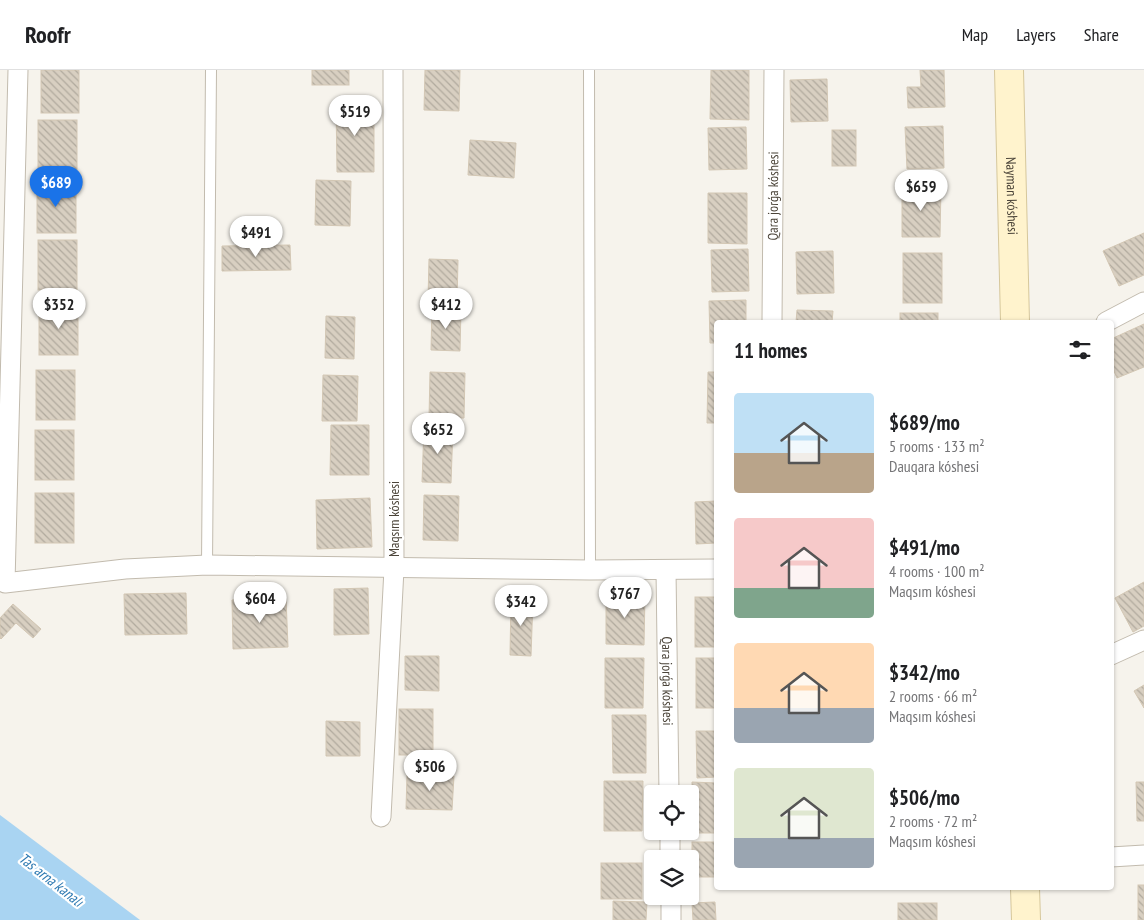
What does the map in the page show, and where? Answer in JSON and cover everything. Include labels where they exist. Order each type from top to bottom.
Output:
[{"type":"main road","name":"Nayman kóshesi","points":[[1009,70],[1015,320]]},
{"type":"main road","points":[[1026,890],[1026,920]]},
{"type":"street","points":[[18,70],[6,583],[125,569],[207,565],[394,569],[714,569]]},
{"type":"street","name":"Maqsım kóshesi","points":[[381,817],[394,569],[394,70]]},
{"type":"street","name":"Qara jorǵa kóshesi","points":[[772,320],[774,70]]},
{"type":"street","points":[[1110,320],[1144,302]]},
{"type":"street","name":"Qara jorǵa kóshesi","points":[[666,570],[669,785]]},
{"type":"street","points":[[1114,655],[1144,640]]},
{"type":"street","points":[[1114,857],[1144,856]]},
{"type":"street","points":[[671,905],[671,920]]},
{"type":"lane","points":[[207,565],[211,70]]},
{"type":"lane","points":[[589,70],[590,570]]},
{"type":"water","name":"Tas arna kanalı","points":[[0,815],[140,920],[0,920]]},
{"type":"building","points":[[41,70],[79,70],[79,113],[41,113]]},
{"type":"building","points":[[312,70],[349,70],[349,85],[312,85]]},
{"type":"building","points":[[425,70],[460,70],[459,111],[424,110]]},
{"type":"building","points":[[711,70],[749,70],[749,120],[710,119]]},
{"type":"building","points":[[920,70],[944,70],[945,107],[908,108],[907,87],[921,87]]},
{"type":"building","points":[[827,79],[828,121],[791,122],[790,80]]},
{"type":"building","points":[[336,103],[374,103],[374,172],[337,172]]},
{"type":"building","points":[[38,120],[77,120],[77,170],[38,170]]},
{"type":"building","points":[[943,126],[944,168],[907,169],[905,127]]},
{"type":"building","points":[[746,127],[747,169],[709,170],[708,128]]},
{"type":"building","points":[[832,130],[856,130],[856,166],[832,166]]},
{"type":"building","points":[[470,140],[516,143],[514,178],[468,175]]},
{"type":"building","points":[[316,180],[351,181],[350,226],[315,225]]},
{"type":"building","points":[[37,183],[76,183],[76,233],[37,233]]},
{"type":"building","points":[[902,187],[941,187],[940,237],[902,237]]},
{"type":"building","points":[[708,193],[747,193],[747,244],[708,243]]},
{"type":"building","points":[[1144,233],[1144,275],[1119,286],[1103,251]]},
{"type":"building","points":[[38,240],[77,240],[77,290],[38,290]]},
{"type":"building","points":[[290,245],[291,270],[222,271],[222,246]]},
{"type":"building","points":[[748,249],[749,291],[712,292],[711,250]]},
{"type":"building","points":[[833,251],[834,293],[797,294],[796,252]]},
{"type":"building","points":[[903,253],[942,253],[942,303],[903,303]]},
{"type":"building","points":[[429,259],[458,260],[457,301],[428,300]]},
{"type":"building","points":[[746,300],[746,320],[714,320],[714,343],[710,343],[709,301]]},
{"type":"building","points":[[39,305],[78,305],[78,355],[39,355]]},
{"type":"building","points":[[432,308],[461,309],[460,351],[431,350]]},
{"type":"building","points":[[797,310],[833,311],[832,320],[796,320]]},
{"type":"building","points":[[900,313],[938,313],[938,320],[900,320]]},
{"type":"building","points":[[326,316],[355,317],[354,359],[325,358]]},
{"type":"building","points":[[1144,324],[1144,367],[1117,378],[1114,371],[1114,338]]},
{"type":"building","points":[[36,370],[75,370],[75,420],[36,420]]},
{"type":"building","points":[[430,372],[465,373],[464,418],[429,418]]},
{"type":"building","points":[[708,372],[714,372],[714,423],[707,423]]},
{"type":"building","points":[[323,375],[358,376],[357,421],[322,421]]},
{"type":"building","points":[[331,425],[369,425],[369,475],[330,475]]},
{"type":"building","points":[[424,427],[453,427],[451,483],[422,482]]},
{"type":"building","points":[[35,430],[74,430],[74,480],[35,480]]},
{"type":"building","points":[[35,493],[74,493],[74,543],[35,543]]},
{"type":"building","points":[[424,495],[459,496],[458,541],[423,540]]},
{"type":"building","points":[[370,498],[372,547],[317,549],[316,500]]},
{"type":"building","points":[[714,501],[714,543],[696,544],[695,502]]},
{"type":"building","points":[[1144,582],[1144,626],[1133,632],[1115,598]]},
{"type":"building","points":[[368,588],[369,634],[334,635],[334,589]]},
{"type":"building","points":[[186,593],[187,634],[125,635],[124,594]]},
{"type":"building","points":[[606,594],[645,594],[644,645],[606,644]]},
{"type":"building","points":[[695,597],[714,597],[714,647],[695,647]]},
{"type":"building","points":[[286,598],[288,647],[233,649],[232,600]]},
{"type":"building","points":[[511,599],[533,599],[531,656],[510,655]]},
{"type":"building","points":[[13,604],[41,629],[33,638],[16,623],[0,638],[0,618]]},
{"type":"building","points":[[405,656],[439,656],[439,691],[405,690]]},
{"type":"building","points":[[605,658],[644,658],[643,708],[605,708]]},
{"type":"building","points":[[696,658],[714,658],[714,708],[696,708]]},
{"type":"building","points":[[1144,685],[1144,708],[1134,691]]},
{"type":"building","points":[[399,709],[433,709],[433,755],[399,755]]},
{"type":"building","points":[[612,715],[646,715],[646,773],[613,773]]},
{"type":"building","points":[[326,721],[360,722],[360,756],[326,756]]},
{"type":"building","points":[[696,731],[714,731],[714,777],[697,778]]},
{"type":"building","points":[[407,775],[454,776],[452,810],[406,809]]},
{"type":"building","points":[[604,781],[643,781],[642,831],[604,831]]},
{"type":"building","points":[[692,782],[714,783],[714,833],[699,833],[699,785],[692,785]]},
{"type":"building","points":[[1136,782],[1144,782],[1144,821],[1137,821]]},
{"type":"building","points":[[692,842],[714,842],[714,877],[699,877],[699,850],[692,850]]},
{"type":"building","points":[[601,863],[642,863],[642,899],[601,899]]},
{"type":"building","points":[[1138,885],[1144,885],[1144,920],[1138,920]]},
{"type":"building","points":[[613,901],[644,902],[644,905],[647,905],[646,920],[613,920]]},
{"type":"building","points":[[715,902],[716,920],[693,920],[692,905],[699,905],[699,903]]},
{"type":"building","points":[[898,903],[937,903],[937,920],[898,920]]}]
